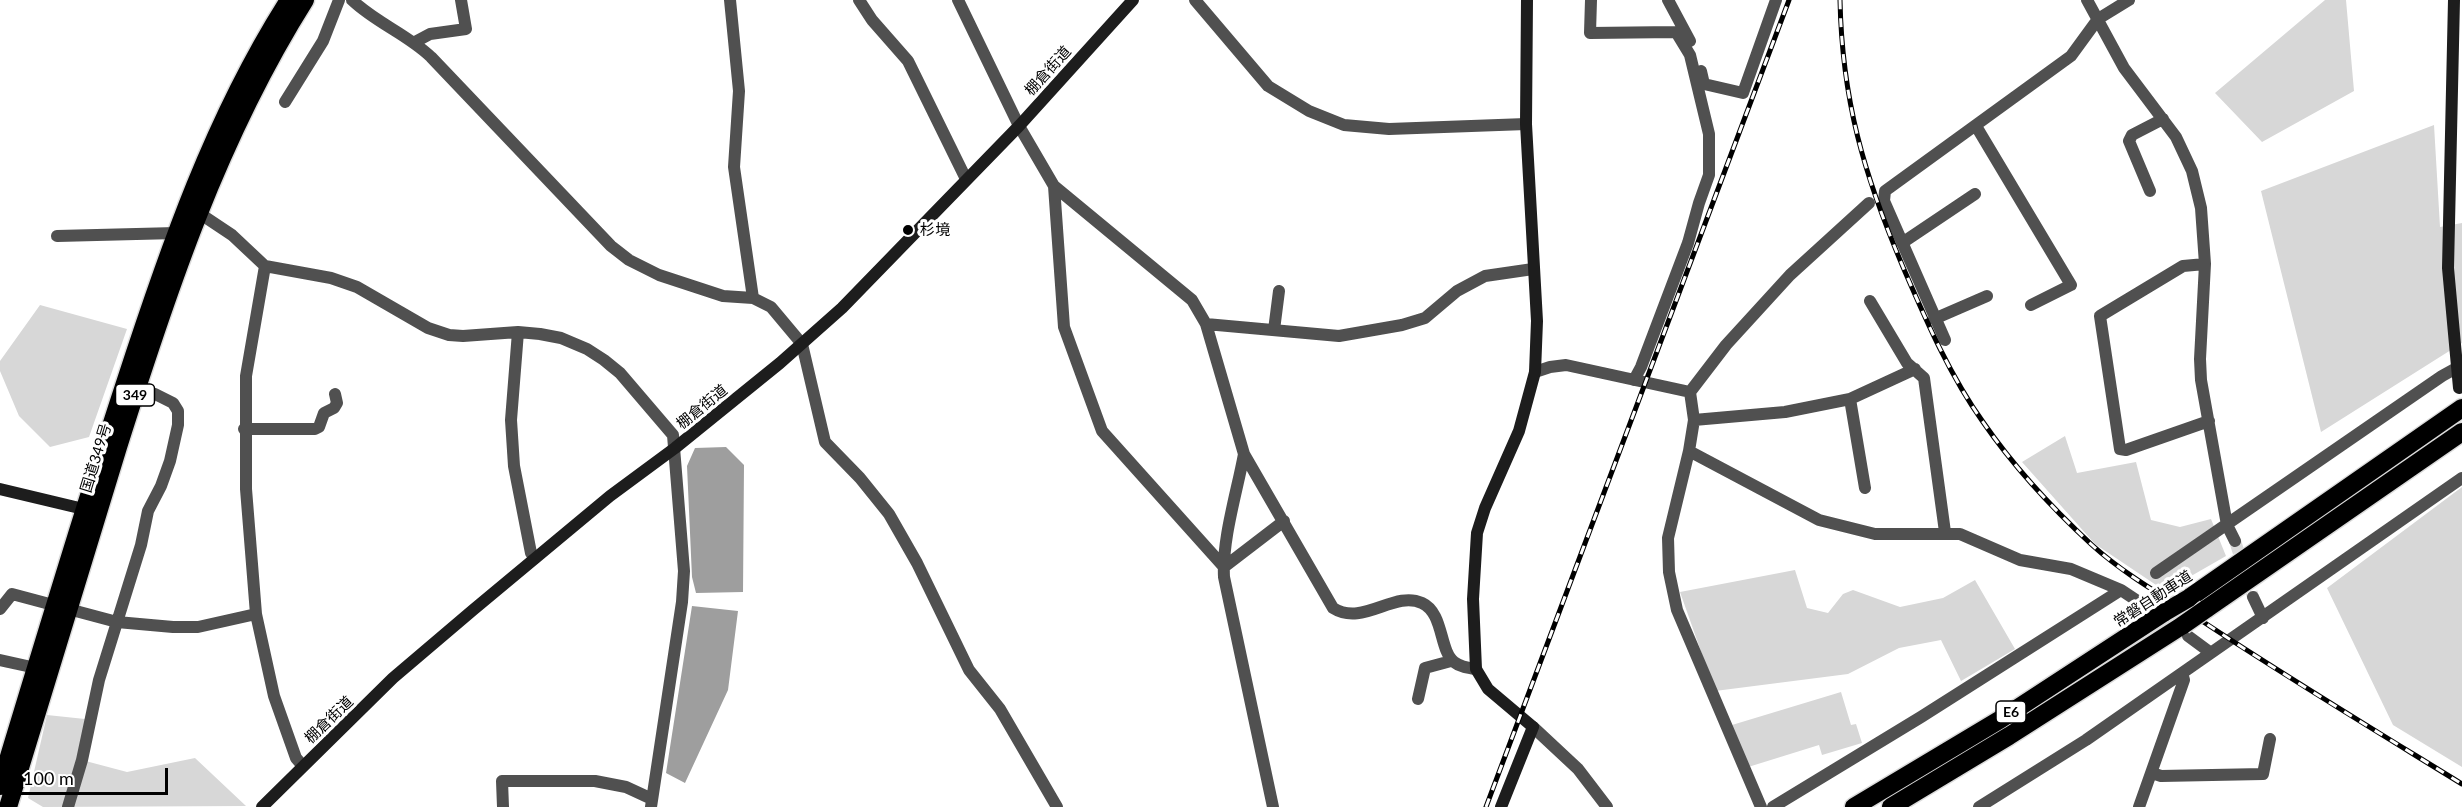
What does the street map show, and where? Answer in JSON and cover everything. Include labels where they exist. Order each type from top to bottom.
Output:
[{"type":"highway","name":"国道349号","points":[[91,510],[136,389],[214,141],[243,81],[289,0]]},
{"type":"highway","name":"国道349号","points":[[8,807],[62,608],[176,233],[216,166],[253,91],[305,0]]},
{"type":"highway","name":"常磐自動車道","points":[[1854,807],[2011,713],[2156,610],[2189,598],[2462,408]]},
{"type":"highway","name":"E6","points":[[1891,807],[2185,631],[2206,609],[2462,432]]},
{"type":"highway","name":"国道349号","points":[[0,786],[36,668],[62,608]]},
{"type":"street","points":[[285,102],[323,41],[339,0]]},
{"type":"street","points":[[352,0],[364,12],[415,42],[481,107],[611,246],[629,260],[659,275],[723,296],[753,298],[771,307],[802,344],[825,442],[860,478],[890,514],[917,563],[969,670],[1000,709],[1057,807]]},
{"type":"street","points":[[415,42],[430,34],[466,29],[461,0]]},
{"type":"street","points":[[730,0],[739,91],[734,167],[753,298]]},
{"type":"street","points":[[859,0],[872,20],[908,62],[966,179]]},
{"type":"street","points":[[958,0],[1019,126],[1054,186],[1192,300],[1206,324],[1244,454],[1333,608],[1342,614],[1355,614],[1407,600],[1419,601],[1434,613],[1451,661]]},
{"type":"street","name":"棚倉街道","points":[[262,807],[302,765],[393,678],[610,496],[675,448],[802,344],[842,308],[1019,126],[1132,0]]},
{"type":"street","points":[[1195,0],[1268,86],[1309,111],[1344,125],[1389,129],[1526,124]]},
{"type":"street","points":[[1527,0],[1526,124],[1537,321],[1535,372],[1519,430],[1476,533],[1473,599],[1476,669],[1488,689],[1578,769],[1607,807]]},
{"type":"street","points":[[1591,0],[1590,33],[1676,32],[1690,56],[1709,134],[1709,175],[1689,243],[1634,380]]},
{"type":"street","points":[[1668,0],[1698,54],[1704,84],[1743,93],[1775,0]]},
{"type":"street","points":[[2087,0],[2124,68],[2176,137],[2192,171],[2201,208],[2205,264],[2201,380],[2227,525],[2235,541]]},
{"type":"street","points":[[1945,340],[1884,201],[1885,191],[2071,56],[2098,20],[2129,0]]},
{"type":"street","points":[[2454,0],[2448,268],[2460,367],[2459,388]]},
{"type":"street","points":[[2150,191],[2129,141],[2132,135],[2163,119]]},
{"type":"street","points":[[1976,126],[2071,285],[2031,305]]},
{"type":"street","points":[[1054,186],[1064,327],[1102,431],[1224,567]]},
{"type":"street","points":[[1902,243],[1975,194]]},
{"type":"street","points":[[1761,807],[1677,610],[1670,572],[1668,538],[1694,420],[1690,392],[1726,345],[1790,275],[1869,203]]},
{"type":"street","points":[[192,209],[232,235],[265,266],[331,278],[357,287],[428,328],[449,335],[518,332],[561,338],[587,349],[620,373],[673,435],[684,570],[682,602],[652,803],[626,787],[595,781],[502,781],[502,807]]},
{"type":"street","points":[[57,236],[176,233]]},
{"type":"street","points":[[2205,264],[2183,266],[2100,316],[2120,449],[2126,450],[2200,422],[2209,421]]},
{"type":"street","points":[[265,266],[246,376],[244,429],[246,489],[256,614],[274,696],[296,758],[302,765]]},
{"type":"street","points":[[1206,324],[1339,336],[1402,325],[1425,318],[1457,291],[1485,276],[1533,269]]},
{"type":"street","points":[[1274,330],[1280,291]]},
{"type":"street","points":[[1934,319],[1987,296]]},
{"type":"street","points":[[1870,301],[1907,363],[1924,378],[1945,532]]},
{"type":"street","points":[[518,332],[511,420],[514,466],[531,553],[536,558]]},
{"type":"street","points":[[1535,372],[1566,365],[1690,392]]},
{"type":"street","points":[[2156,573],[2442,376],[2460,367]]},
{"type":"street","points":[[1694,420],[1785,411],[1850,399],[1915,369]]},
{"type":"street","points":[[68,807],[82,760],[99,680],[141,545],[148,511],[161,486],[170,461],[178,425],[178,411],[173,403],[155,394],[136,389]]},
{"type":"street","points":[[244,429],[315,429],[319,427],[324,413],[337,403],[335,394]]},
{"type":"street","points":[[1850,399],[1865,488]]},
{"type":"street","points":[[1689,451],[1819,520],[1875,534],[1945,532],[1960,534],[2020,560],[2071,569],[2121,590],[2156,610]]},
{"type":"street","points":[[1244,454],[1224,567],[1273,807]]},
{"type":"street","points":[[1979,807],[2086,740],[2462,478]]},
{"type":"street","points":[[0,489],[91,510]]},
{"type":"street","points":[[1224,567],[1284,521]]},
{"type":"street","points":[[1773,807],[1931,711],[2121,590]]},
{"type":"street","points":[[0,609],[12,594],[117,622],[173,627],[198,627],[256,614]]},
{"type":"street","points":[[2253,597],[2263,618]]},
{"type":"street","points":[[2185,631],[2211,653]]},
{"type":"street","points":[[0,660],[36,668]]},
{"type":"street","points":[[1418,699],[1425,668],[1451,661],[1476,669]]},
{"type":"street","points":[[2139,807],[2184,680],[2182,673]]},
{"type":"street","points":[[1501,807],[1533,727]]},
{"type":"street","points":[[2152,773],[2161,776],[2263,774],[2270,739]]},
{"type":"shaded area","points":[[2325,0],[2346,0],[2354,91],[2262,142],[2215,93]]},
{"type":"shaded area","points":[[2434,125],[2440,227],[2462,223],[2462,343],[2321,432],[2261,191]]},
{"type":"shaded area","points":[[40,305],[127,329],[89,437],[50,447],[19,416],[0,371],[0,361]]},
{"type":"shaded area","points":[[2065,436],[2077,473],[2136,462],[2151,520],[2180,527],[2211,519],[2226,556],[2165,591],[2095,544],[2022,462]]},
{"type":"shaded area","points":[[726,447],[744,465],[743,592],[696,593],[692,577],[687,466],[695,448]]},
{"type":"shaded area","points":[[2462,487],[2462,767],[2393,725],[2327,588]]},
{"type":"shaded area","points":[[1795,570],[1807,608],[1828,613],[1843,594],[1853,590],[1900,607],[1943,598],[1975,580],[2015,649],[1961,681],[1941,640],[1899,648],[1848,674],[1715,691],[1680,592]]},
{"type":"shaded area","points":[[692,606],[738,611],[728,690],[685,783],[666,773]]},
{"type":"shaded area","points":[[1841,692],[1851,725],[1856,724],[1862,743],[1822,755],[1819,745],[1745,768],[1732,725]]},
{"type":"shaded area","points":[[47,715],[85,719],[78,759],[127,772],[195,758],[246,806],[43,807],[28,798]]},
{"type":"tunnel","points":[[2235,541],[2253,597]]},
{"type":"railway","points":[[1486,807],[1789,0]]},
{"type":"railway","points":[[1840,0],[1845,71],[1851,104],[1866,168],[1877,201],[1929,327],[1971,404],[2007,455],[2062,516],[2118,566],[2269,664],[2462,784]]},
{"type":"place","name":"杉境","points":[[908,230]]}]
